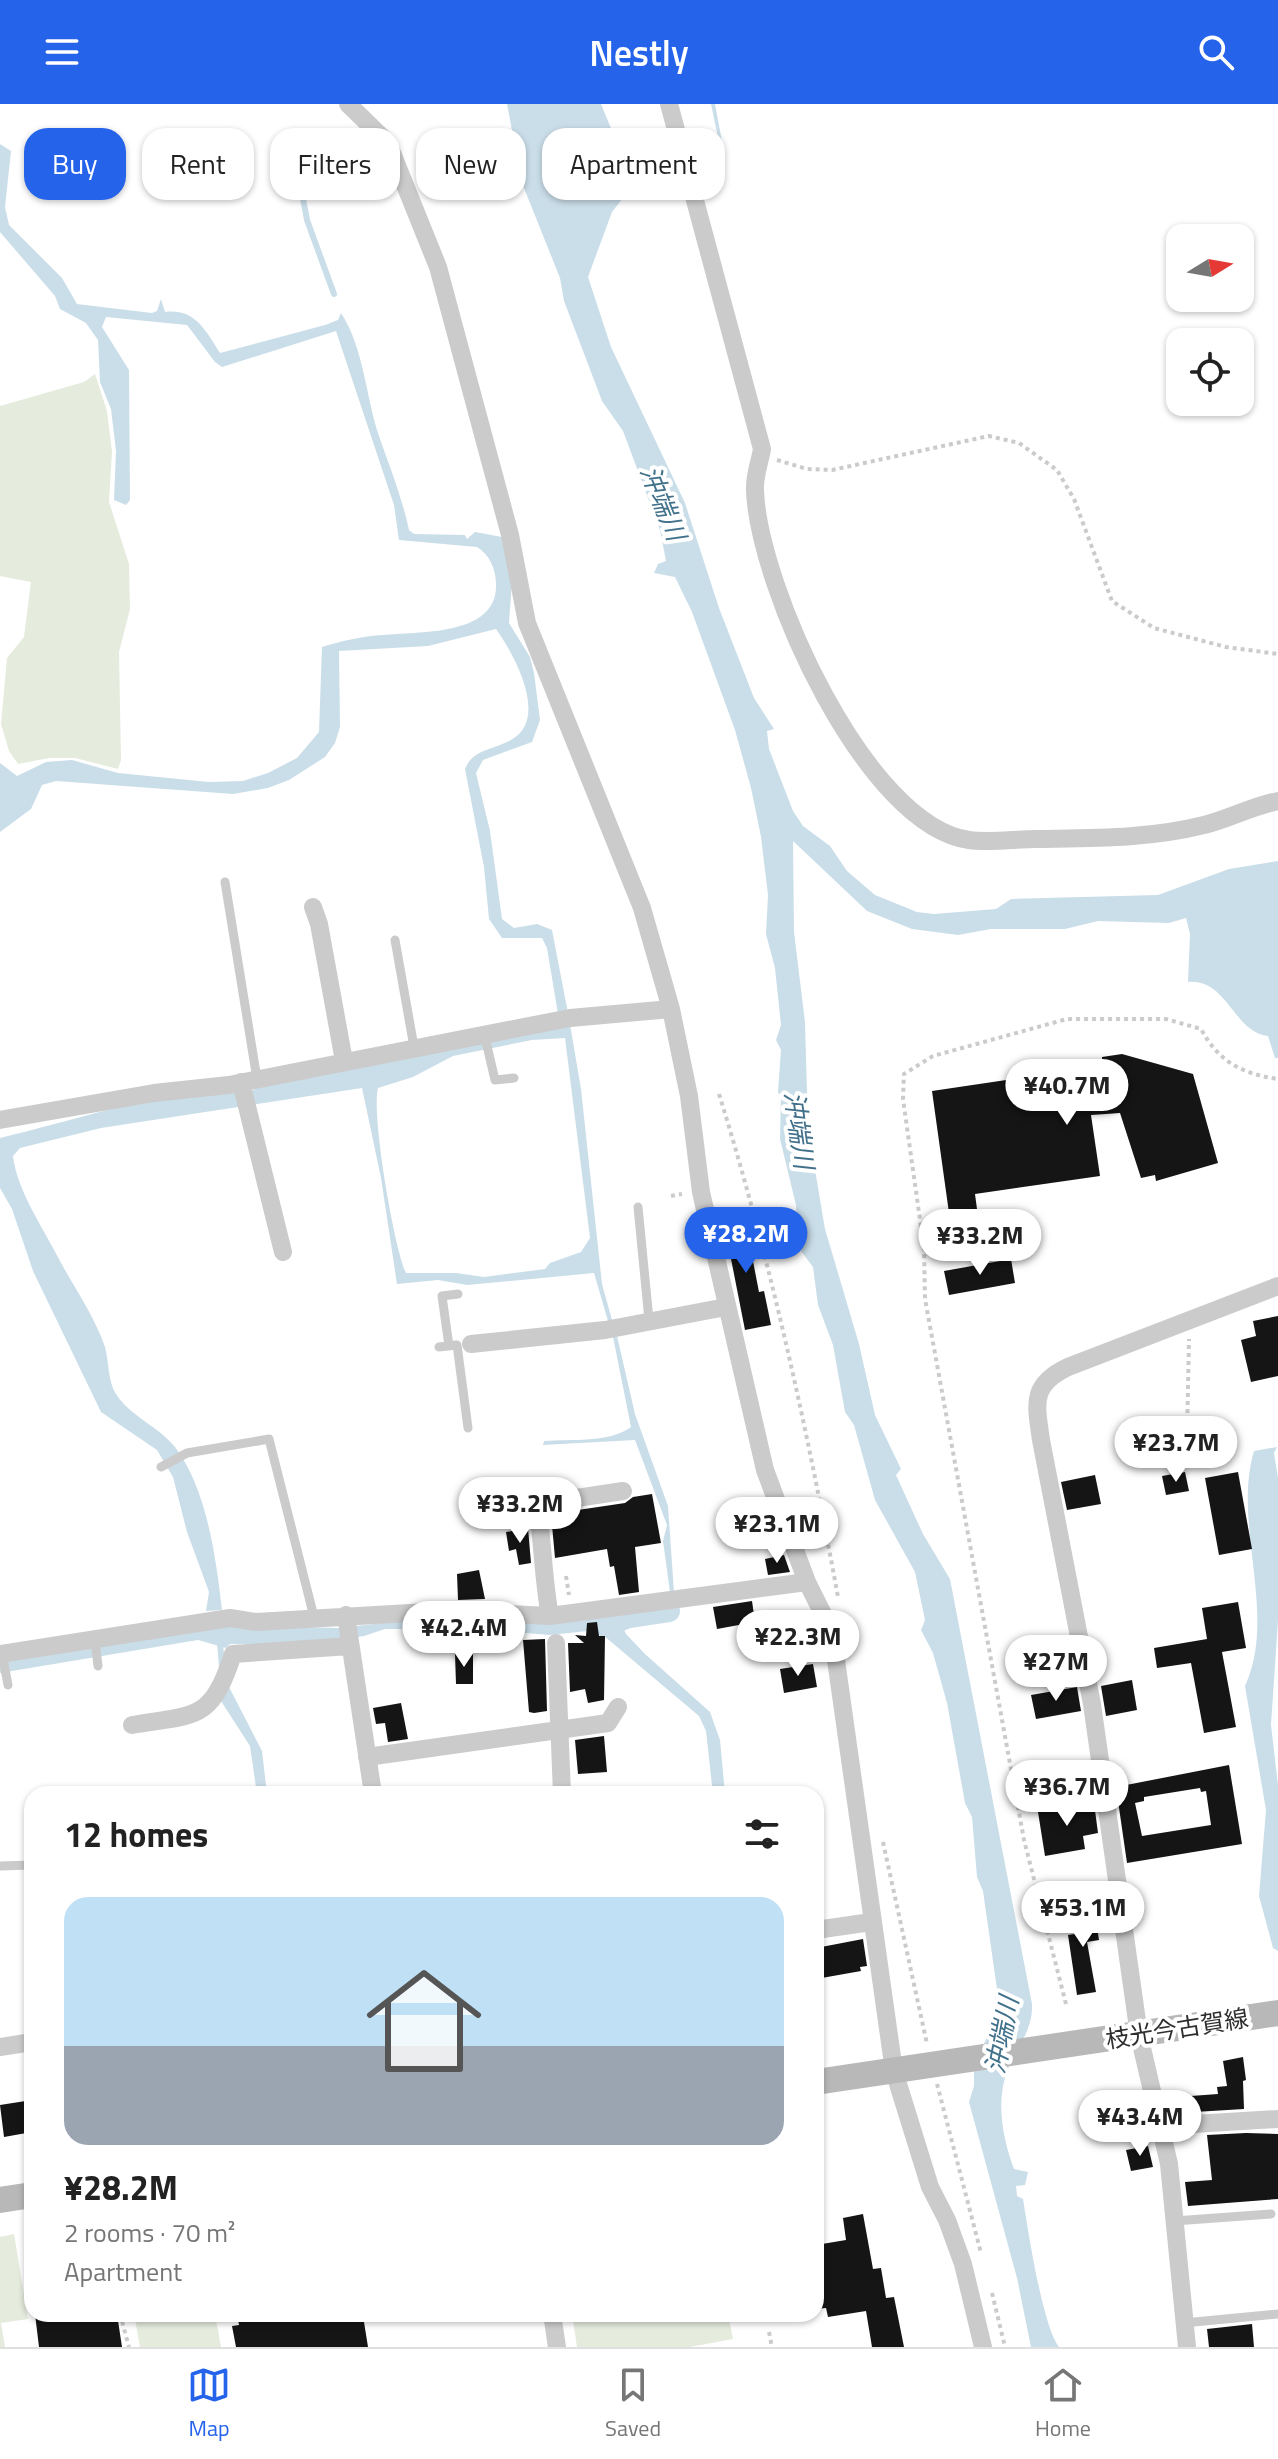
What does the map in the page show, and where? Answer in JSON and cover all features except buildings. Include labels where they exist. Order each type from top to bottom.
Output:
[{"type":"main road","name":"枝光今古賀線","points":[[824,2081],[1278,2013]]},
{"type":"main road","points":[[0,2200],[24,2196]]},
{"type":"street","points":[[348,104],[388,143],[438,267],[510,535],[527,623],[642,908],[671,1009],[689,1096],[701,1192],[765,1470],[807,1582],[826,1620],[835,1653],[894,2071],[930,2187],[947,2220],[963,2264],[983,2347]]},
{"type":"street","points":[[669,104],[762,449],[755,489],[770,562],[795,640],[823,695],[871,765],[926,826],[968,840],[1154,836],[1208,824],[1252,806],[1278,801]]},
{"type":"street","points":[[313,907],[319,924],[344,1061]]},
{"type":"street","points":[[0,1120],[154,1093],[247,1084],[414,1047],[485,1041],[562,1019],[671,1009]]},
{"type":"street","points":[[247,1084],[249,1109],[283,1252]]},
{"type":"street","points":[[1187,2347],[1160,2126],[1139,2035],[1092,1704],[1037,1399],[1043,1383],[1052,1375],[1278,1286]]},
{"type":"street","points":[[454,1346],[612,1328],[726,1307]]},
{"type":"street","points":[[550,1616],[542,1573],[543,1546],[537,1504],[623,1491]]},
{"type":"street","points":[[1,1655],[96,1643],[230,1618],[256,1622],[444,1611],[550,1616],[807,1582]]},
{"type":"street","points":[[346,1618],[372,1786]]},
{"type":"street","points":[[556,1643],[562,1786]]},
{"type":"street","points":[[132,1725],[199,1713],[218,1696],[233,1654],[350,1646]]},
{"type":"street","points":[[367,1757],[608,1723],[618,1707]]},
{"type":"street","points":[[824,1929],[871,1922]]},
{"type":"street","points":[[0,2047],[24,2043]]},
{"type":"street","points":[[1160,2126],[1278,2119]]},
{"type":"street","points":[[553,2322],[557,2347]]},
{"type":"lane","points":[[225,882],[247,1084]]},
{"type":"lane","points":[[395,940],[414,1047]]},
{"type":"lane","points":[[485,1041],[495,1080],[514,1078]]},
{"type":"lane","points":[[638,1207],[649,1320]]},
{"type":"lane","points":[[458,1294],[442,1296],[468,1428]]},
{"type":"lane","points":[[161,1467],[187,1453],[269,1439],[314,1617]]},
{"type":"lane","points":[[96,1643],[98,1666]]},
{"type":"lane","points":[[1,1655],[8,1685]]},
{"type":"lane","points":[[0,1866],[24,1865]]},
{"type":"lane","points":[[1174,2221],[1271,2214]]},
{"type":"lane","points":[[1184,2323],[1278,2314]]},
{"type":"path","points":[[762,449],[780,463],[832,470],[989,436],[1019,443],[1057,470],[1074,499],[1112,601],[1154,628],[1226,647],[1278,654]]},
{"type":"path","points":[[1066,2004],[1024,1840],[925,1299],[924,1248],[903,1099],[904,1074],[933,1056],[1067,1019],[1118,1017],[1166,1019],[1201,1029],[1210,1046],[1236,1069],[1278,1079]]},
{"type":"path","points":[[1187,1437],[1189,1320]]},
{"type":"path","points":[[122,2322],[129,2347]]},
{"type":"path","points":[[769,2332],[772,2347]]},
{"type":"shaded area","points":[[95,374],[107,411],[112,452],[109,502],[129,564],[130,609],[119,652],[121,760],[118,769],[75,758],[49,758],[18,764],[9,751],[1,724],[7,658],[24,637],[31,582],[0,576],[0,406],[84,382]]},
{"type":"shaded area","points":[[1205,1419],[1206,1424],[1218,1422],[1225,1460],[1167,1471],[1163,1450],[1176,1447],[1172,1425]]},
{"type":"shaded area","points":[[14,2234],[24,2295],[24,2320],[1,2323],[5,2347],[0,2347],[0,2237]]},
{"type":"shaded area","points":[[135,2322],[216,2322],[221,2347],[140,2347]]},
{"type":"shaded area","points":[[573,2322],[730,2322],[733,2339],[690,2347],[577,2347]]},
{"type":"water","name":"沖端川","points":[[507,104],[601,104],[611,128],[542,128],[542,200],[621,200],[612,212],[588,277],[611,347],[685,503],[719,608],[754,698],[774,729],[767,731],[769,749],[793,811],[803,826],[830,846],[847,871],[875,895],[917,912],[934,914],[996,909],[1011,899],[1158,895],[1229,869],[1278,861],[1278,1058],[1275,1058],[1268,1036],[1256,1033],[1247,1026],[1212,988],[1188,982],[1190,934],[1186,918],[1169,923],[1098,921],[1065,929],[991,929],[958,935],[912,929],[867,911],[793,841],[794,932],[805,1022],[808,1128],[825,1229],[859,1344],[875,1415],[901,1469],[896,1475],[923,1534],[950,1579],[1032,2004],[1027,2030],[1004,2082],[1002,2120],[1014,2169],[1028,2172],[1025,2185],[1016,2186],[1017,2196],[1023,2199],[1041,2298],[1059,2347],[1031,2347],[1017,2278],[969,2102],[974,2086],[974,2066],[987,2037],[997,1989],[983,1891],[977,1877],[972,1817],[965,1803],[947,1703],[933,1653],[921,1630],[925,1620],[915,1572],[875,1500],[854,1425],[845,1412],[833,1345],[818,1305],[813,1267],[798,1247],[796,1205],[780,1139],[781,1096],[778,1092],[781,1050],[776,1040],[781,1025],[775,968],[766,934],[768,895],[761,837],[751,788],[735,730],[692,612],[675,577],[654,573],[658,564],[666,561],[660,530],[623,431],[602,401],[564,301],[560,278],[526,193],[526,128],[512,128]]},
{"type":"water","name":"沖端川","points":[[711,104],[715,104],[720,128],[716,128]]},
{"type":"water","points":[[0,144],[11,151],[5,207],[9,225],[62,278],[77,304],[152,313],[157,311],[161,299],[165,312],[192,317],[220,353],[325,325],[338,320],[341,313],[355,342],[375,421],[409,530],[414,534],[465,535],[467,539],[475,532],[502,537],[512,582],[509,623],[530,657],[540,720],[532,742],[483,760],[476,773],[490,831],[502,919],[514,928],[537,924],[552,930],[568,1013],[558,1014],[547,948],[542,938],[502,938],[489,919],[484,867],[465,769],[473,757],[511,740],[522,730],[528,717],[525,686],[496,629],[428,646],[339,651],[340,727],[335,743],[325,757],[289,780],[268,788],[233,794],[56,781],[42,785],[31,809],[0,832],[0,763],[17,776],[46,762],[72,760],[118,773],[209,782],[243,781],[268,773],[297,758],[319,732],[322,647],[360,638],[453,628],[470,622],[484,614],[493,601],[496,584],[491,562],[477,547],[399,540],[394,505],[336,331],[222,367],[187,325],[106,317],[102,327],[129,370],[130,500],[126,505],[114,500],[116,451],[111,409],[100,382],[98,340],[86,323],[60,309],[55,296],[0,232]]},
{"type":"water","points":[[570,1024],[581,1089],[602,1284],[612,1320],[608,1321],[594,1273],[467,1285],[438,1280],[397,1284],[381,1178],[362,1088],[101,1128],[20,1148],[13,1156],[20,1183],[96,1325],[105,1347],[113,1389],[129,1409],[175,1447],[195,1483],[213,1547],[222,1610],[206,1611],[209,1592],[187,1532],[173,1477],[157,1450],[101,1412],[33,1271],[12,1209],[0,1188],[0,1138],[158,1099],[222,1091],[251,1092],[257,1086]],"holes":[[[565,1038],[590,1238],[581,1252],[550,1263],[545,1269],[484,1277],[456,1273],[406,1273],[385,1180],[378,1124],[378,1088],[413,1077],[453,1056],[532,1040]]]},
{"type":"water","points":[[617,1336],[635,1414],[668,1506],[674,1592],[670,1592],[663,1541],[667,1525],[635,1440],[543,1445],[544,1441],[612,1436],[631,1427],[613,1337]]},
{"type":"water","points":[[1277,1447],[1274,1453],[1278,1478],[1278,1620],[1271,1725],[1278,1785],[1278,1951],[1273,1948],[1259,1896],[1266,1810],[1245,1686],[1254,1658],[1257,1629],[1248,1509],[1249,1479],[1254,1451]]},
{"type":"water","points":[[618,1616],[626,1634],[645,1654],[710,1712],[720,1740],[724,1786],[712,1786],[706,1731],[699,1716],[597,1630],[550,1635],[477,1629],[385,1629],[364,1636],[311,1644],[230,1644],[226,1648],[198,1640],[0,1673],[0,1661],[226,1625],[339,1628],[419,1619]]},
{"type":"water","points":[[229,1687],[262,1751],[266,1786],[256,1786],[250,1746],[219,1698]]},
{"type":"waterway","points":[[303,200],[307,220],[334,294]]},
{"type":"waterway","points":[[605,1626],[629,1617],[669,1611]]},
{"type":"waterway","points":[[220,1643],[222,1667]]}]
